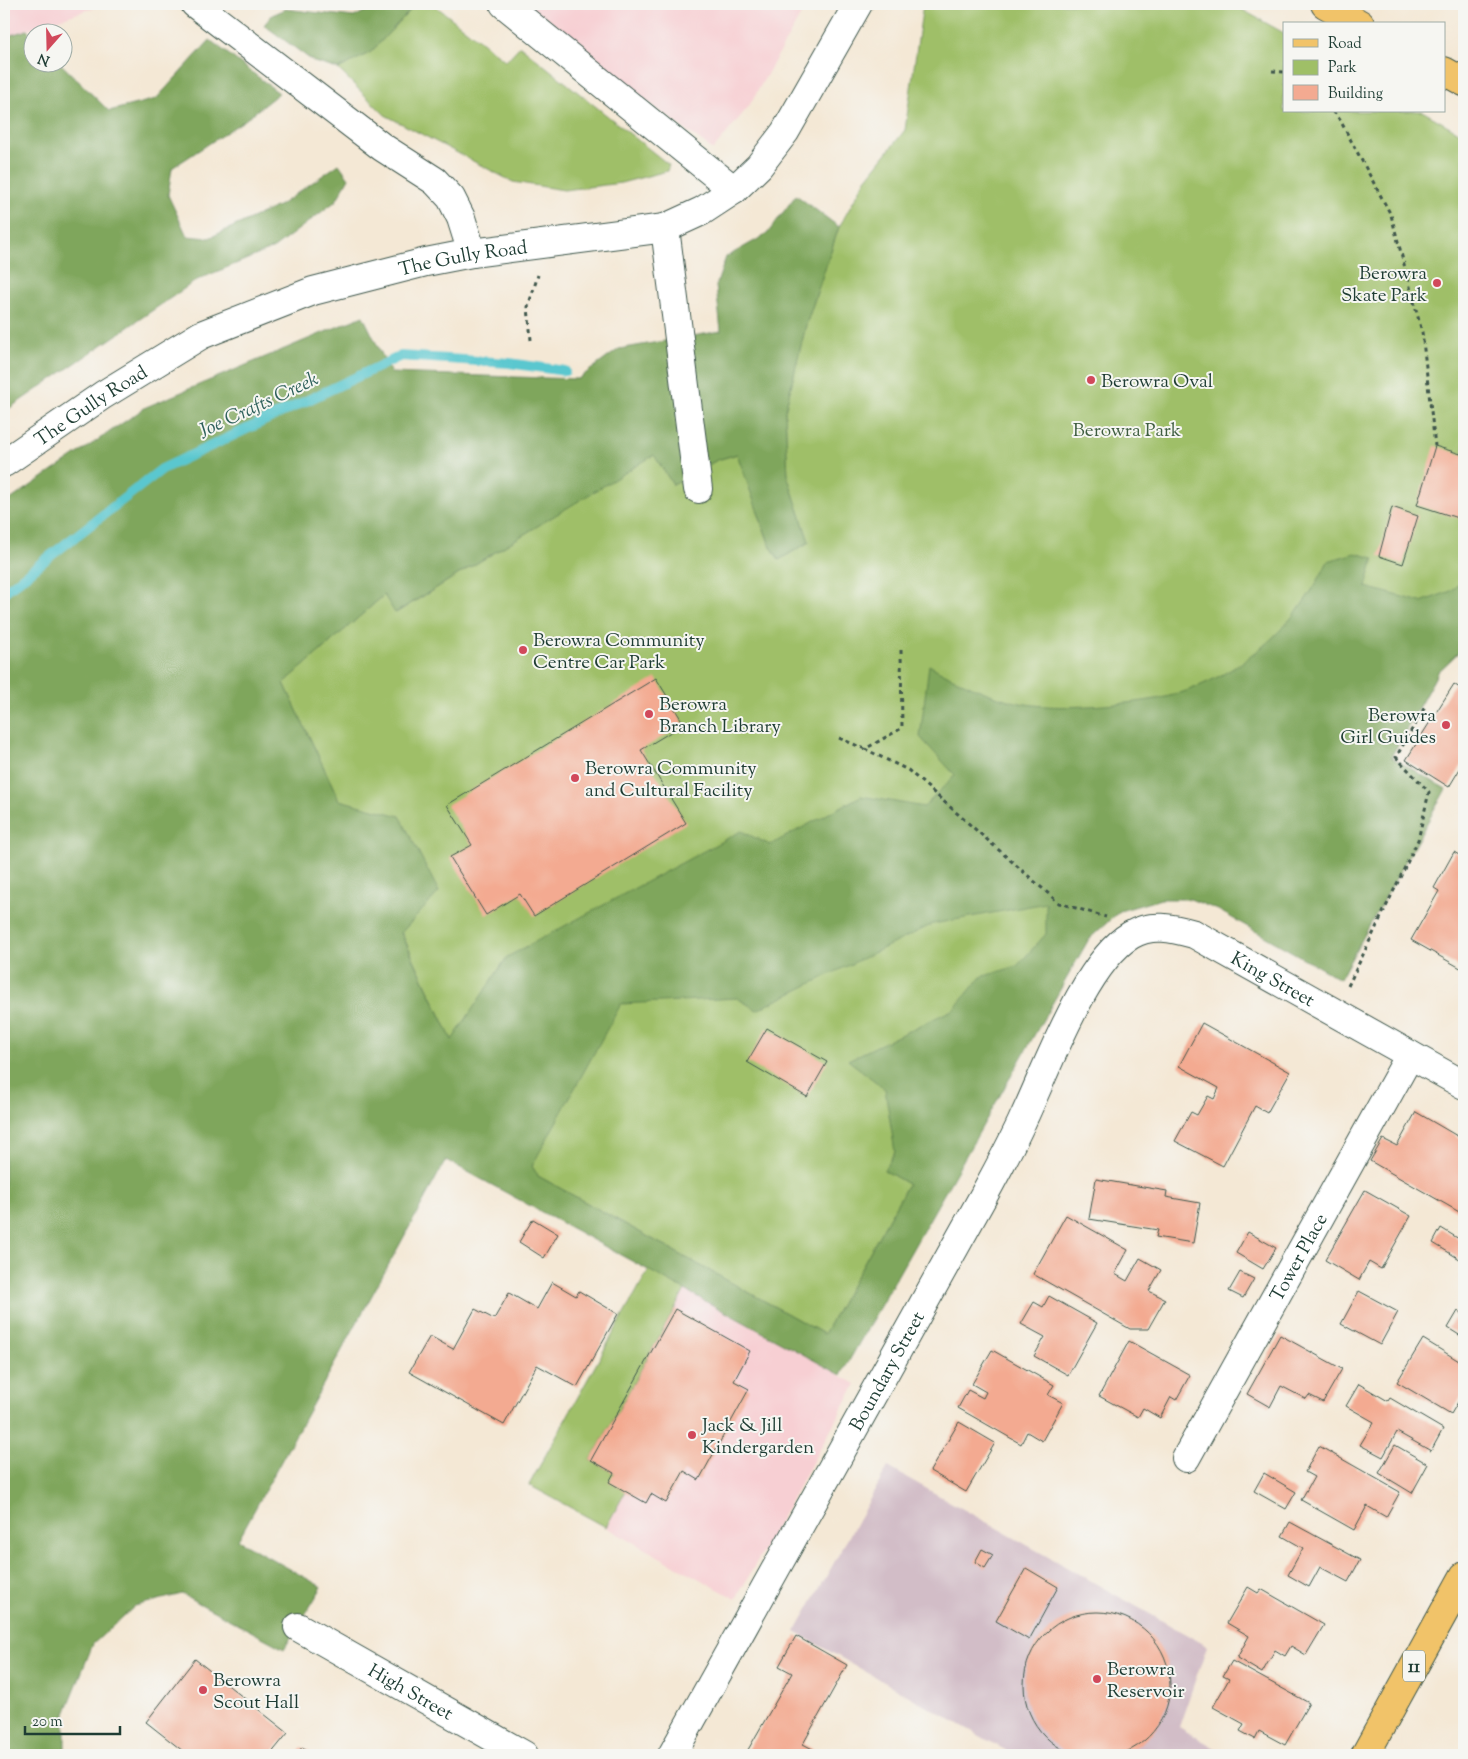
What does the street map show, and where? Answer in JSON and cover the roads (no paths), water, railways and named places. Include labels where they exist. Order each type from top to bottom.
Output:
[{"type":"main road","points":[[1324,4],[1356,22]]},
{"type":"main road","points":[[1446,72],[1464,82]]},
{"type":"main road","name":"11","points":[[1365,1755],[1464,1576]]},
{"type":"street","points":[[195,4],[382,147],[435,181],[451,198],[461,218],[472,253]]},
{"type":"street","points":[[504,4],[734,190]]},
{"type":"street","name":"The Gully Road","points":[[4,463],[103,395],[201,335],[312,291],[426,262],[472,253],[665,228],[702,211],[734,190],[760,166],[785,132],[858,4]]},
{"type":"street","points":[[665,228],[698,489]]},
{"type":"street","name":"King Street","points":[[1090,982],[1121,942],[1132,934],[1150,928],[1171,927],[1212,942],[1334,1014],[1464,1085]]},
{"type":"street","name":"Boundary Street","points":[[672,1755],[984,1195],[1024,1118],[1059,1039],[1090,982]]},
{"type":"street","name":"Tower Place","points":[[1186,1458],[1410,1055]]},
{"type":"street","name":"High Street","points":[[298,1627],[524,1755]]},
{"type":"waterway","name":"Joe Crafts Creek","points":[[4,592],[162,469],[401,356],[509,363],[565,371]]},
{"type":"place","name":"Berowra Skate Park","points":[[1437,283]]},
{"type":"place","name":"Berowra Oval","points":[[1091,380]]},
{"type":"place","name":"Berowra Community Centre Car Park","points":[[523,650]]},
{"type":"place","name":"Berowra Branch Library","points":[[649,714]]},
{"type":"place","name":"Berowra Girl Guides","points":[[1446,725]]},
{"type":"place","name":"Berowra Community and Cultural Facility","points":[[575,778]]},
{"type":"place","name":"Jack & Jill Kindergarden","points":[[692,1435]]},
{"type":"place","name":"Berowra Reservoir","points":[[1097,1679]]},
{"type":"place","name":"Berowra Scout Hall","points":[[203,1690]]},
{"type":"park label","name":"Berowra Park","points":[[1127,429]]}]
